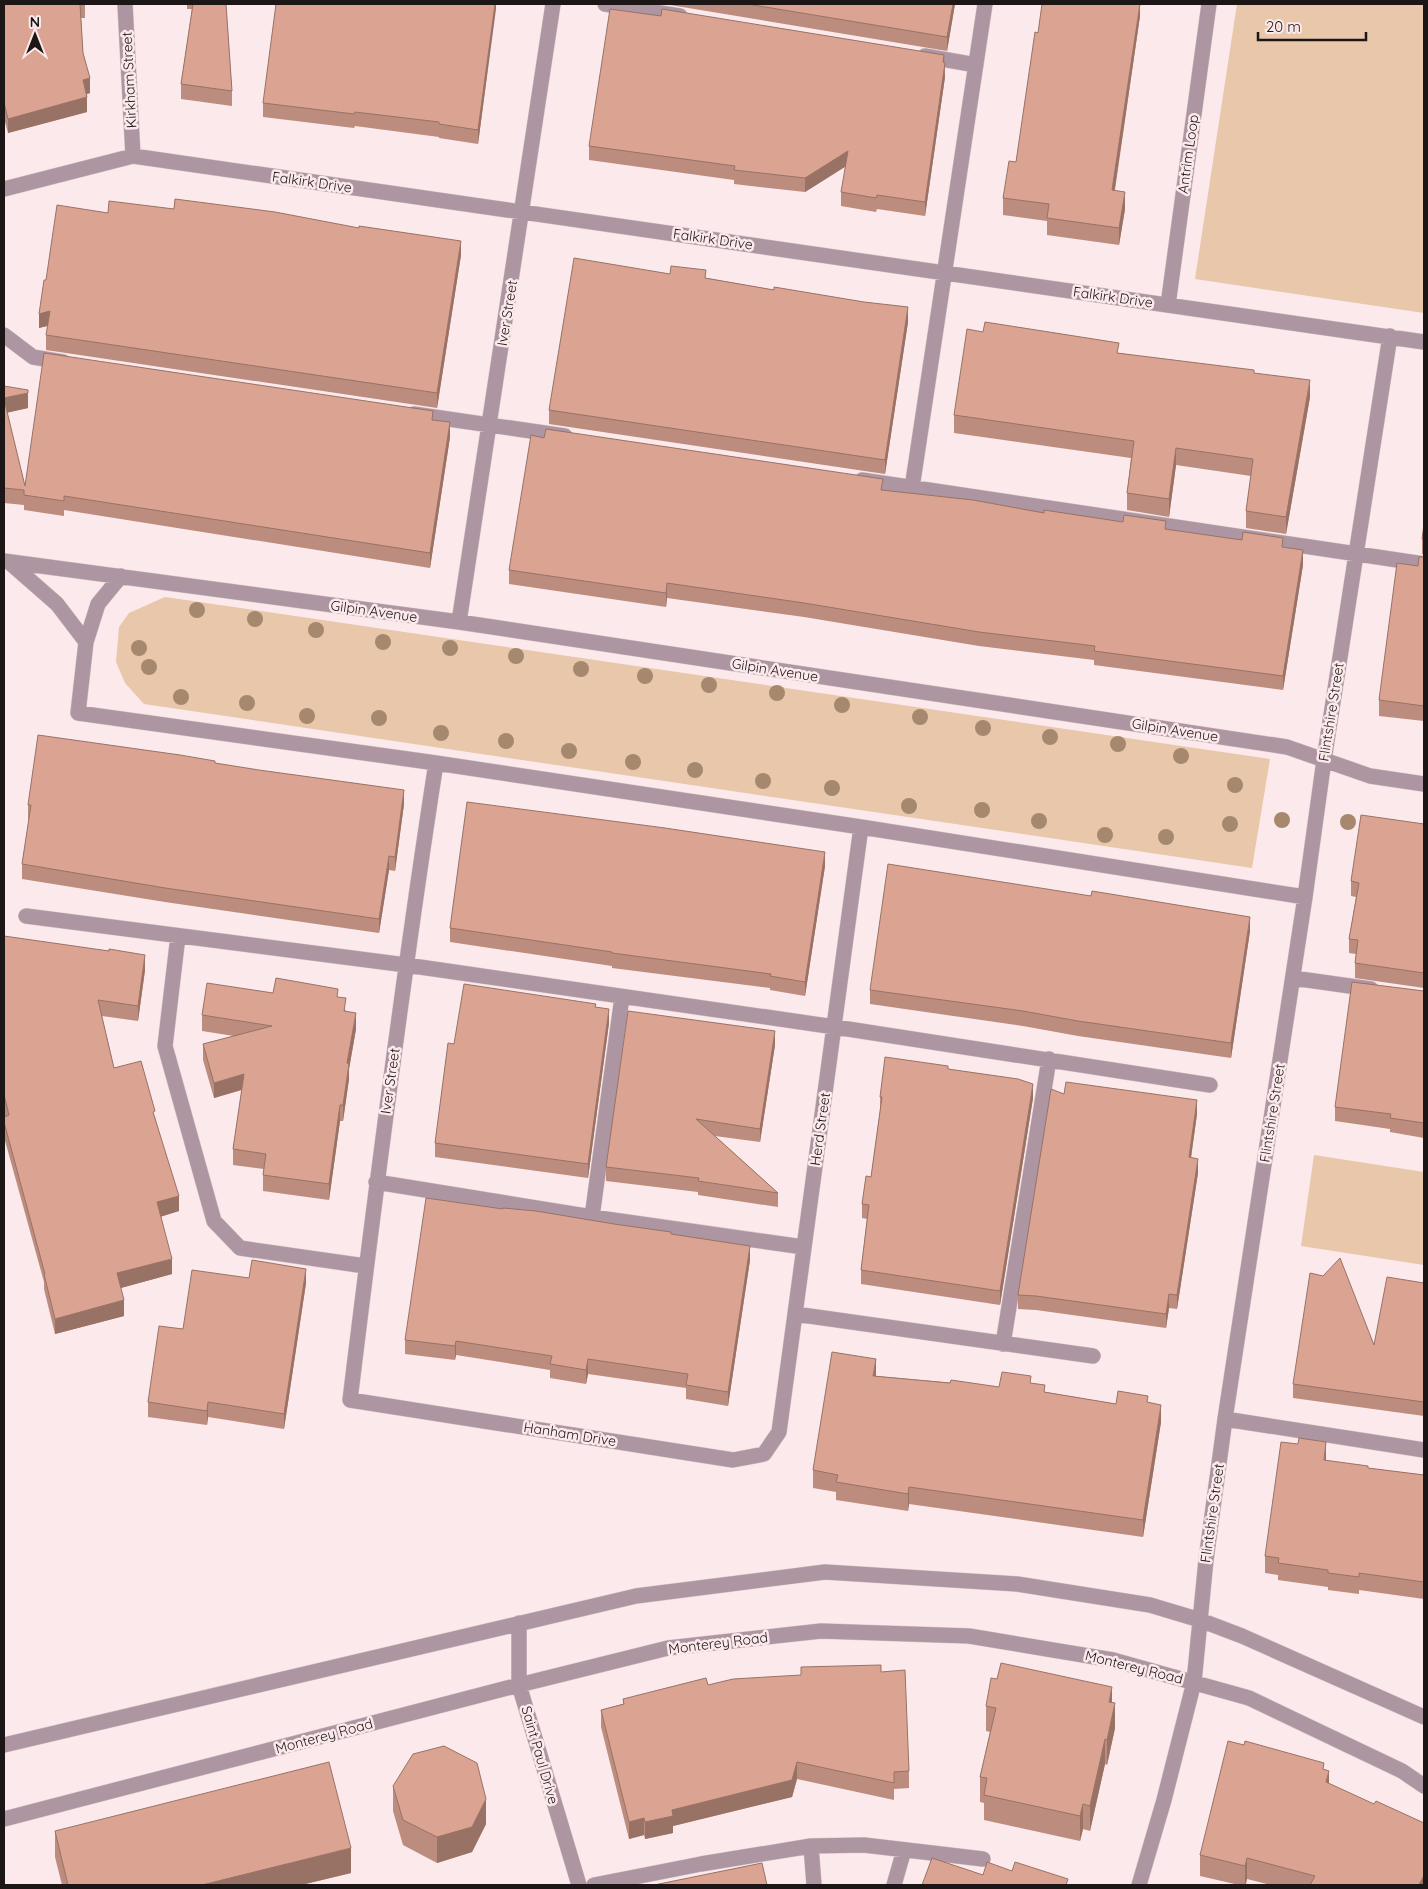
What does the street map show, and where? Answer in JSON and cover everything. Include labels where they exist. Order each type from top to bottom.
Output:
[{"type":"street","name":"Kirkham Street","points":[[125,4],[133,156]]},
{"type":"street","name":"Iver Street","points":[[459,622],[553,4]]},
{"type":"street","points":[[605,4],[692,18]]},
{"type":"street","points":[[912,488],[985,4]]},
{"type":"street","name":"Antrim Loop","points":[[1168,305],[1209,4]]},
{"type":"street","points":[[915,54],[976,65]]},
{"type":"street","name":"Falkirk Drive","points":[[4,189],[133,156],[1424,342]]},
{"type":"street","points":[[4,336],[33,357],[81,364]]},
{"type":"street","name":"Flintshire Street","points":[[1139,1885],[1164,1800],[1194,1682],[1205,1567],[1226,1419],[1324,760],[1390,336]]},
{"type":"street","points":[[401,412],[577,438]]},
{"type":"street","points":[[849,478],[1424,564]]},
{"type":"street","name":"Gilpin Avenue","points":[[6,562],[459,622],[1287,747],[1370,776],[1424,784]]},
{"type":"street","name":"Gilpin Avenue","points":[[6,562],[57,604],[86,642]]},
{"type":"street","points":[[121,576],[98,604],[86,642],[78,713],[436,763],[861,827],[1305,897]]},
{"type":"street","name":"Iver Street","points":[[350,1400],[376,1182],[436,763]]},
{"type":"street","name":"Herd Street","points":[[779,1432],[861,827]]},
{"type":"street","points":[[26,916],[406,965],[835,1027],[1210,1085]]},
{"type":"street","points":[[178,936],[165,1046],[214,1221],[240,1248],[365,1266]]},
{"type":"street","points":[[1293,978],[1388,991]]},
{"type":"street","points":[[592,1217],[622,997]]},
{"type":"street","points":[[1003,1344],[1049,1060]]},
{"type":"street","points":[[376,1182],[592,1217],[803,1247]]},
{"type":"street","points":[[795,1314],[1093,1356]]},
{"type":"street","name":"Hanham Drive","points":[[350,1400],[733,1460],[764,1454],[779,1432]]},
{"type":"street","points":[[1226,1419],[1424,1450]]},
{"type":"street","points":[[4,1745],[636,1596],[825,1572],[1017,1584],[1150,1605],[1200,1620],[1242,1636],[1424,1717]]},
{"type":"street","name":"Saint Paul Drive","points":[[519,1623],[519,1685],[578,1885]]},
{"type":"street","name":"Monterey Road","points":[[4,1819],[668,1648],[821,1632],[969,1636],[1113,1660],[1249,1698],[1402,1771],[1424,1786]]},
{"type":"street","points":[[594,1885],[701,1864],[811,1846],[864,1845],[984,1859]]},
{"type":"street","points":[[811,1846],[814,1885]]},
{"type":"street","points":[[894,1885],[904,1850]]},
{"type":"shaded area","points":[[1237,4],[1424,4],[1424,313],[1195,279]]},
{"type":"shaded area","points":[[165,597],[1270,759],[1252,868],[144,704],[125,683],[116,662],[119,627],[129,613]]},
{"type":"shaded area","points":[[1314,1155],[1424,1172],[1424,1265],[1301,1246]]},
{"type":"building","points":[[4,4],[80,4],[83,53],[90,78],[83,80],[87,97],[8,119],[4,103]]},
{"type":"building","points":[[193,4],[226,4],[232,91],[181,84]]},
{"type":"building","points":[[276,4],[495,4],[478,130],[439,124],[439,122],[263,103]]},
{"type":"building","points":[[747,4],[953,4],[947,37]]},
{"type":"building","points":[[1042,4],[1140,4],[1112,190],[1125,192],[1119,228],[1047,218],[1049,204],[1003,198],[1009,161],[1016,162],[1035,32],[1038,33]]},
{"type":"building","points":[[610,9],[661,16],[662,9],[944,55],[943,62],[945,63],[925,202],[877,195],[876,198],[841,192],[848,151],[805,178],[734,170],[735,166],[589,146]]},
{"type":"building","points":[[175,199],[275,212],[359,228],[359,226],[461,241],[437,393],[46,335],[50,311],[39,314],[57,205],[108,213],[109,201],[174,209]]},
{"type":"building","points":[[574,258],[670,274],[671,266],[706,270],[705,278],[774,290],[774,287],[864,302],[908,307],[885,460],[549,410]]},
{"type":"building","points":[[985,322],[1119,343],[1117,353],[1254,370],[1254,373],[1310,380],[1286,517],[1246,511],[1253,459],[1176,448],[1169,499],[1127,493],[1134,441],[954,415],[967,329],[983,332]]},
{"type":"building","points":[[44,353],[433,411],[432,420],[450,422],[430,553],[64,496],[64,501],[24,495],[24,490],[4,488],[4,399],[25,486]]},
{"type":"building","points":[[4,386],[28,390],[28,393],[4,398]]},
{"type":"building","points":[[546,429],[883,479],[881,490],[973,500],[1044,513],[1044,510],[1123,522],[1124,515],[1166,521],[1165,529],[1242,540],[1243,532],[1283,538],[1282,547],[1303,550],[1283,676],[1094,651],[1095,646],[979,632],[667,583],[666,593],[509,570],[531,435],[544,438]]},
{"type":"building","points":[[1424,524],[1424,540],[1422,539]]},
{"type":"building","points":[[1419,557],[1424,557],[1424,706],[1379,700],[1397,563],[1418,566]]},
{"type":"building","points":[[38,735],[180,755],[259,770],[404,790],[395,857],[389,856],[379,919],[165,888],[22,864],[31,805],[28,805]]},
{"type":"building","points":[[467,802],[665,828],[825,852],[805,982],[770,976],[771,974],[612,953],[450,928]]},
{"type":"building","points":[[1361,815],[1424,824],[1424,973],[1355,963],[1358,940],[1349,939],[1359,883],[1351,881]]},
{"type":"building","points":[[888,864],[1091,896],[1092,891],[1250,917],[1231,1043],[870,990]]},
{"type":"building","points":[[4,936],[145,955],[138,1006],[98,1000],[114,1068],[141,1061],[155,1111],[153,1112],[179,1196],[157,1202],[172,1259],[117,1273],[124,1300],[55,1319],[45,1274],[4,1122],[4,1117],[9,1115],[4,1095]]},
{"type":"building","points":[[276,978],[338,989],[337,997],[346,998],[344,1011],[356,1013],[347,1063],[349,1064],[343,1105],[340,1105],[329,1184],[263,1175],[266,1154],[233,1149],[244,1074],[214,1083],[203,1044],[272,1026],[202,1015],[207,983],[273,993]]},
{"type":"building","points":[[1352,982],[1424,991],[1424,1123],[1390,1118],[1391,1114],[1335,1107]]},
{"type":"building","points":[[464,984],[596,1004],[595,1007],[609,1009],[588,1164],[435,1143],[448,1043],[454,1044]]},
{"type":"building","points":[[628,1011],[775,1031],[760,1129],[696,1119],[778,1193],[698,1181],[699,1178],[606,1167]]},
{"type":"building","points":[[885,1057],[948,1066],[948,1069],[1018,1079],[1033,1084],[1000,1291],[861,1270],[869,1205],[862,1204],[866,1176],[871,1177],[882,1097],[880,1097]]},
{"type":"building","points":[[1066,1082],[1197,1100],[1189,1157],[1198,1159],[1177,1295],[1169,1294],[1166,1314],[1018,1295],[1051,1089],[1064,1094]]},
{"type":"building","points":[[426,1198],[503,1209],[536,1211],[750,1246],[728,1392],[686,1385],[688,1374],[588,1359],[586,1370],[550,1364],[552,1356],[456,1341],[455,1346],[405,1340]]},
{"type":"building","points":[[1340,1258],[1374,1345],[1387,1277],[1424,1283],[1424,1402],[1293,1384],[1310,1273],[1323,1276]]},
{"type":"building","points":[[252,1260],[306,1269],[284,1414],[208,1402],[207,1411],[148,1402],[159,1326],[183,1329],[192,1270],[249,1278]]},
{"type":"building","points":[[832,1352],[876,1359],[873,1376],[950,1383],[951,1380],[999,1387],[1002,1372],[1031,1376],[1030,1383],[1045,1385],[1044,1392],[1116,1404],[1118,1391],[1148,1396],[1147,1402],[1161,1405],[1143,1520],[909,1487],[908,1494],[836,1482],[838,1475],[813,1470]]},
{"type":"building","points":[[1299,1438],[1326,1442],[1324,1460],[1424,1475],[1424,1582],[1359,1573],[1359,1577],[1328,1573],[1328,1570],[1278,1563],[1279,1558],[1265,1556],[1281,1442],[1298,1444]]},
{"type":"building","points":[[1001,1663],[1112,1687],[1109,1702],[1115,1703],[1107,1740],[1105,1739],[1090,1806],[1083,1804],[1080,1816],[984,1795],[987,1778],[980,1777],[996,1708],[986,1706],[991,1678],[997,1679]]},
{"type":"building","points":[[881,1665],[881,1672],[905,1670],[909,1771],[894,1772],[894,1783],[797,1762],[792,1780],[672,1810],[673,1816],[645,1822],[644,1818],[629,1822],[601,1710],[624,1704],[623,1699],[706,1678],[708,1685],[733,1679],[801,1675],[801,1667]]},
{"type":"building","points":[[1228,1741],[1244,1745],[1245,1741],[1324,1763],[1323,1769],[1329,1771],[1326,1782],[1374,1804],[1376,1801],[1424,1823],[1424,1875],[1419,1885],[1310,1885],[1315,1876],[1247,1858],[1245,1866],[1200,1855]]},
{"type":"building","points":[[444,1746],[477,1763],[486,1799],[472,1827],[437,1837],[403,1820],[393,1786],[413,1754]]},
{"type":"building","points":[[329,1762],[351,1848],[202,1885],[68,1885],[55,1831]]},
{"type":"building","points":[[932,1858],[983,1875],[987,1862],[1012,1871],[1015,1862],[1068,1879],[1066,1885],[922,1885]]},
{"type":"building","points":[[762,1863],[767,1885],[654,1885]]}]
